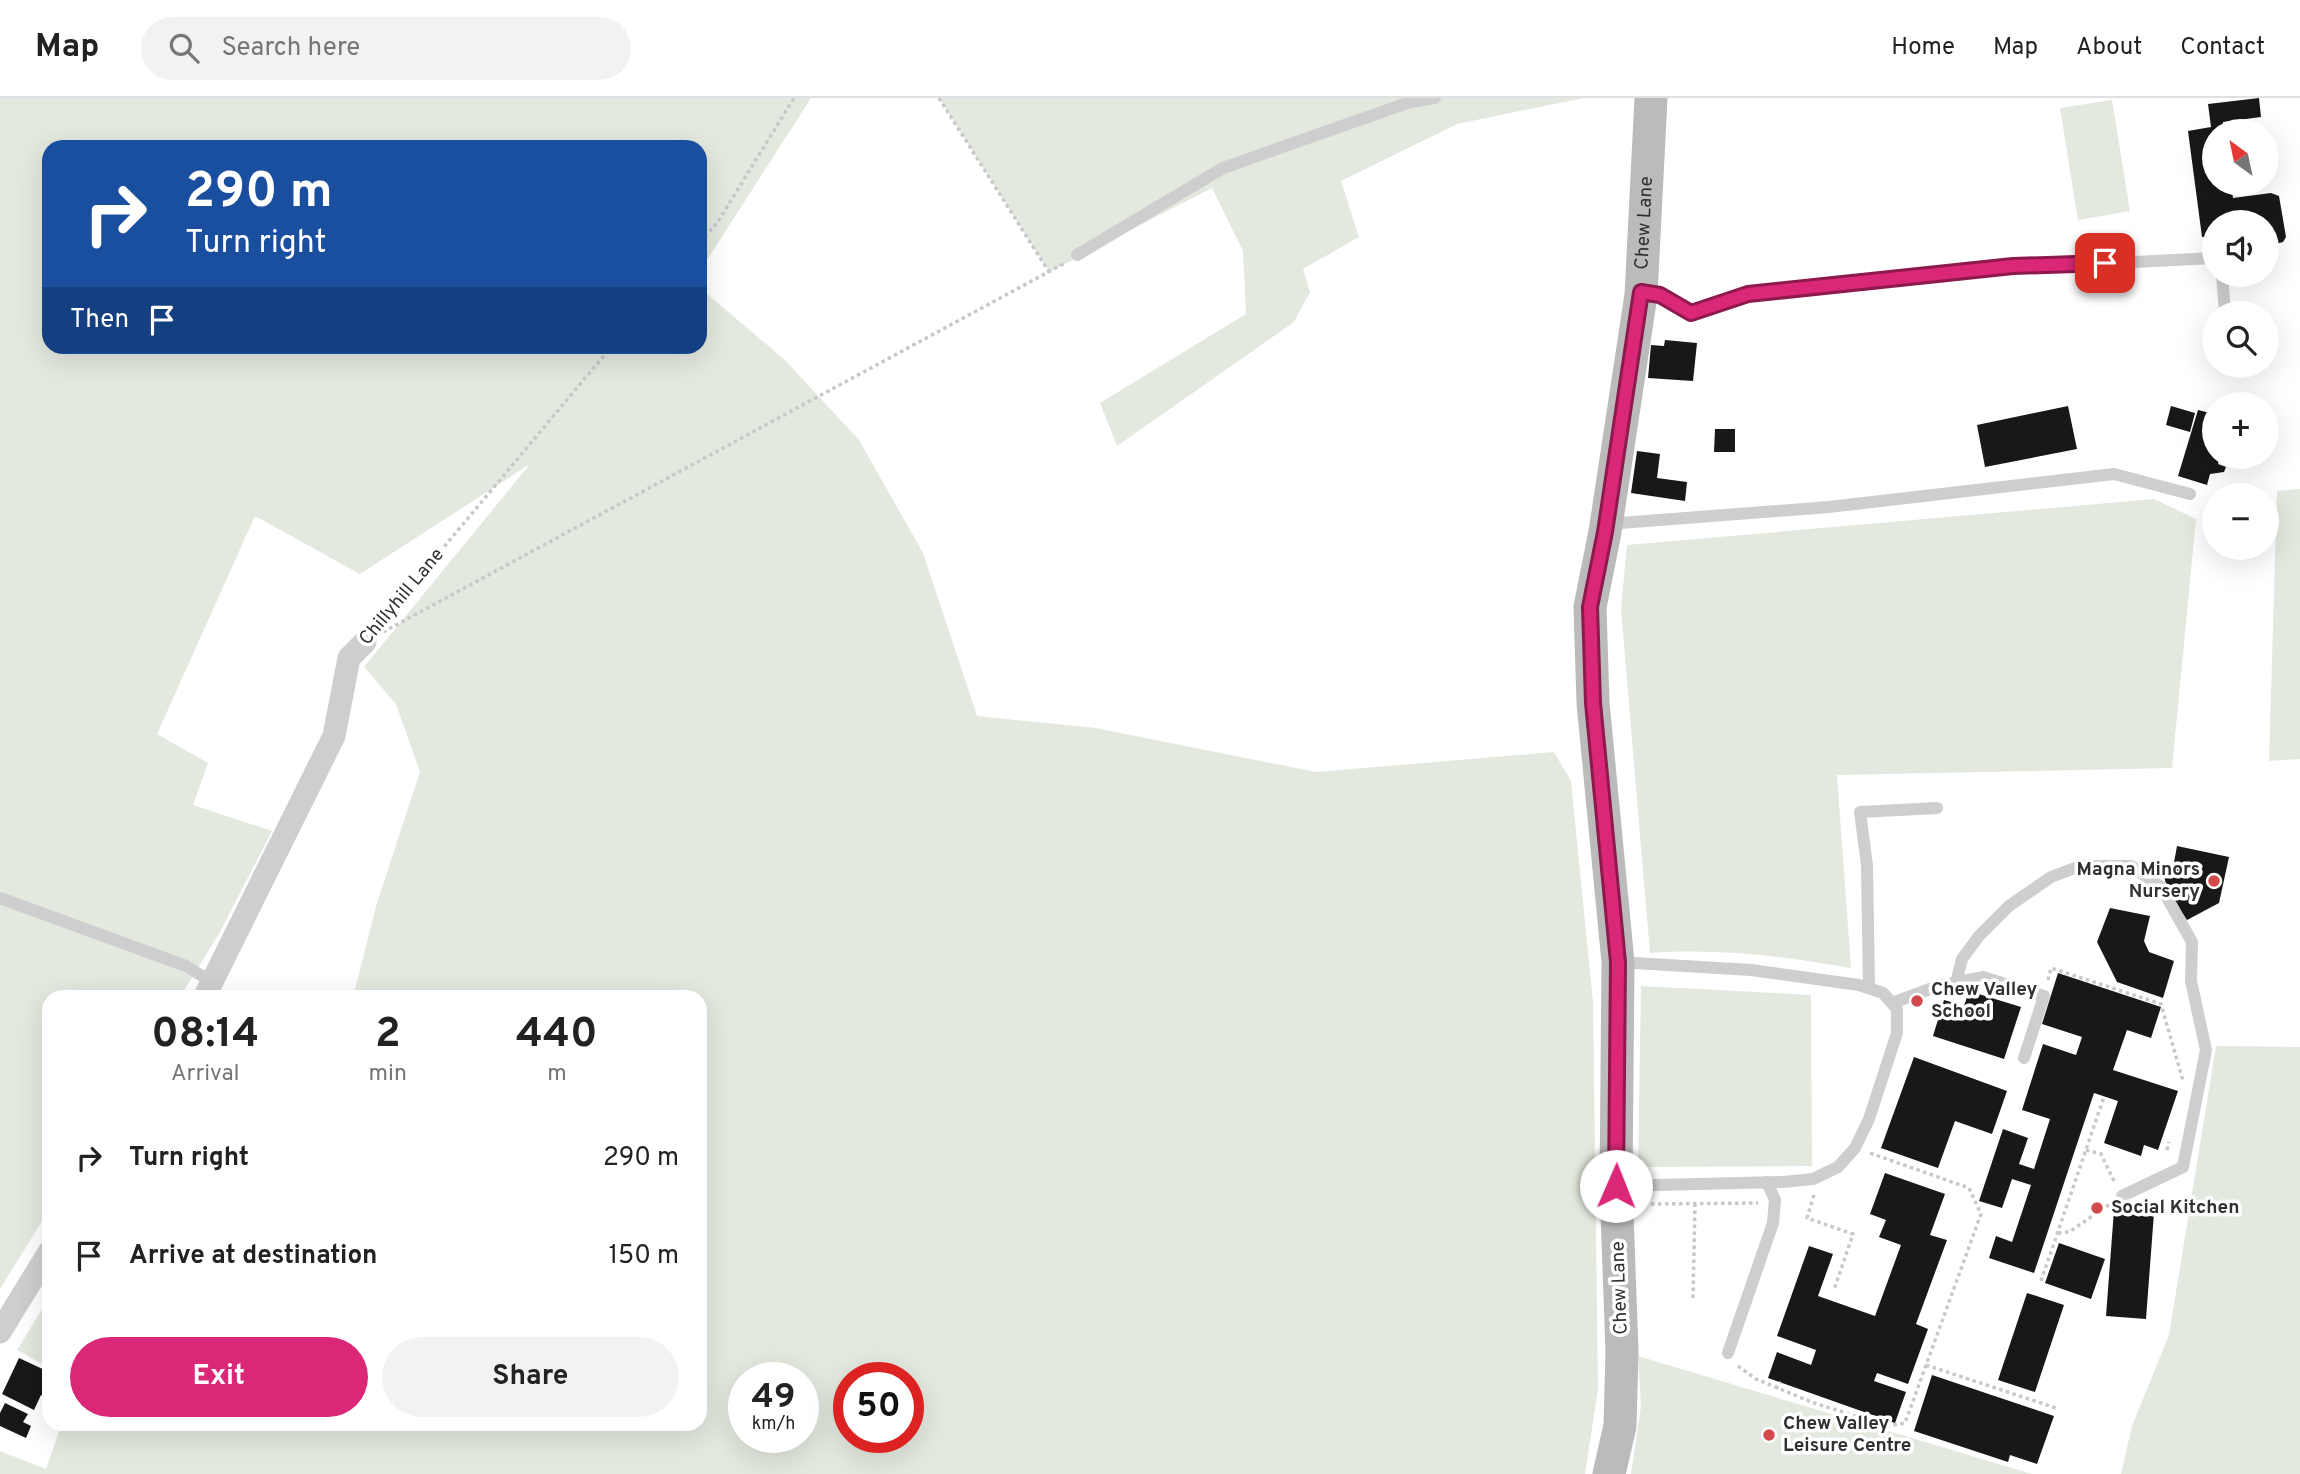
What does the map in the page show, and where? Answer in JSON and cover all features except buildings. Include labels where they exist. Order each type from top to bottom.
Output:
[{"type":"main road","name":"Chew Lane","points":[[1609,1474],[1620,1426],[1622,1350],[1616,1195],[1618,962],[1593,703],[1590,607],[1606,524],[1641,292],[1651,98]]},
{"type":"street","name":"Chillyhill Lane","points":[[208,990],[334,736],[349,658],[365,642]]},
{"type":"street","points":[[0,1332],[42,1263]]},
{"type":"lane","points":[[1077,256],[1223,168],[1410,102],[1435,98]]},
{"type":"lane","points":[[1641,292],[1660,295],[1691,313],[1748,294],[1976,270],[2202,259]]},
{"type":"lane","points":[[1606,524],[1829,507],[2115,474],[2190,494]]},
{"type":"lane","points":[[1869,988],[1867,865],[1860,812],[1937,808]]},
{"type":"lane","points":[[1956,983],[1962,959],[1979,936],[2009,906],[2051,877],[2080,866],[2131,866],[2161,887],[2192,942],[2191,981],[2206,1050],[2183,1167],[2122,1196]]},
{"type":"lane","points":[[0,898],[175,961],[208,990]]},
{"type":"lane","points":[[1616,1195],[1813,1179],[1838,1167],[1855,1147],[1869,1119],[1897,1033],[1897,1009],[1883,993],[1869,988],[1751,970],[1618,962]]},
{"type":"lane","points":[[1892,1003],[1983,976],[2044,996],[2024,1058]]},
{"type":"lane","points":[[1728,1353],[1773,1223],[1774,1203],[1767,1182]]},
{"type":"path","points":[[707,234],[717,223],[794,98]]},
{"type":"path","points":[[939,98],[1049,272]]},
{"type":"path","points":[[365,642],[1077,256]]},
{"type":"path","name":"Chillyhill Lane","points":[[365,642],[604,354]]},
{"type":"path","points":[[2044,996],[2051,968],[2161,1004],[2185,1091]]},
{"type":"path","points":[[2041,1282],[2104,1097]]},
{"type":"path","points":[[2167,1150],[2170,1139]]},
{"type":"path","points":[[1728,1353],[1740,1369],[1776,1389],[1884,1422],[1905,1423],[1981,1214],[1969,1188],[1855,1147]]},
{"type":"path","points":[[2057,1233],[2069,1232],[2122,1196],[2101,1154],[2086,1150]]},
{"type":"path","points":[[1813,1179],[1815,1191],[1807,1218],[1853,1234],[1834,1290]]},
{"type":"path","points":[[1616,1195],[1695,1204],[1774,1203]]},
{"type":"path","points":[[1693,1298],[1695,1204]]},
{"type":"path","points":[[1926,1365],[2056,1408]]},
{"type":"path","points":[[1776,1389],[1781,1382]]},
{"type":"shaded area","points":[[0,98],[811,98],[707,260],[707,140],[42,140],[42,354],[707,354],[707,294],[785,360],[859,440],[923,553],[977,716],[1096,728],[1316,772],[1554,752],[1571,781],[1593,1002],[1598,1389],[1585,1474],[0,1474],[0,1451],[46,1469],[59,1431],[707,1431],[707,990],[355,990],[377,903],[420,772],[396,704],[364,667],[530,464],[360,574],[255,516],[157,734],[208,763],[193,805],[272,831],[220,932],[184,990],[42,990],[42,1221],[0,1289]]},
{"type":"shaded area","points":[[939,98],[1584,98],[1457,124],[1341,181],[1359,237],[1303,269],[1310,292],[1294,322],[1117,446],[1100,403],[1246,314],[1243,251],[1212,188],[1049,272]]},
{"type":"shaded area","points":[[2112,100],[2130,211],[2078,220],[2060,108]]},
{"type":"shaded area","points":[[2300,489],[2300,759],[2269,761],[2275,560],[2279,560],[2279,491]]},
{"type":"shaded area","points":[[2154,499],[2196,519],[2172,768],[1837,775],[1851,968],[1751,954],[1650,953],[1621,610],[1627,545]]},
{"type":"shaded area","points":[[1641,986],[1811,995],[1812,1166],[1638,1167]]},
{"type":"shaded area","points":[[2216,1046],[2300,1047],[2300,1474],[2121,1474],[2132,1426],[2169,1335]]},
{"type":"shaded area","points":[[42,1309],[42,1364],[17,1350]]},
{"type":"shaded area","name":"Chew Valley Leisure Centre","points":[[1638,1356],[2032,1474],[1631,1474],[1641,1406]]},
{"type":"place","name":"Magna Minors Nursery","points":[[2214,881]]},
{"type":"place","name":"Chew Valley School","points":[[1917,1001]]},
{"type":"place","name":"Social Kitchen","points":[[2097,1208]]},
{"type":"place","name":"Chew Valley Leisure Centre","points":[[1769,1435]]},
{"type":"route","points":[[1616,1186],[1618,962],[1593,703],[1590,607],[1605,532],[1641,292],[1660,295],[1691,313],[1748,294],[2013,266],[2105,263]]}]
